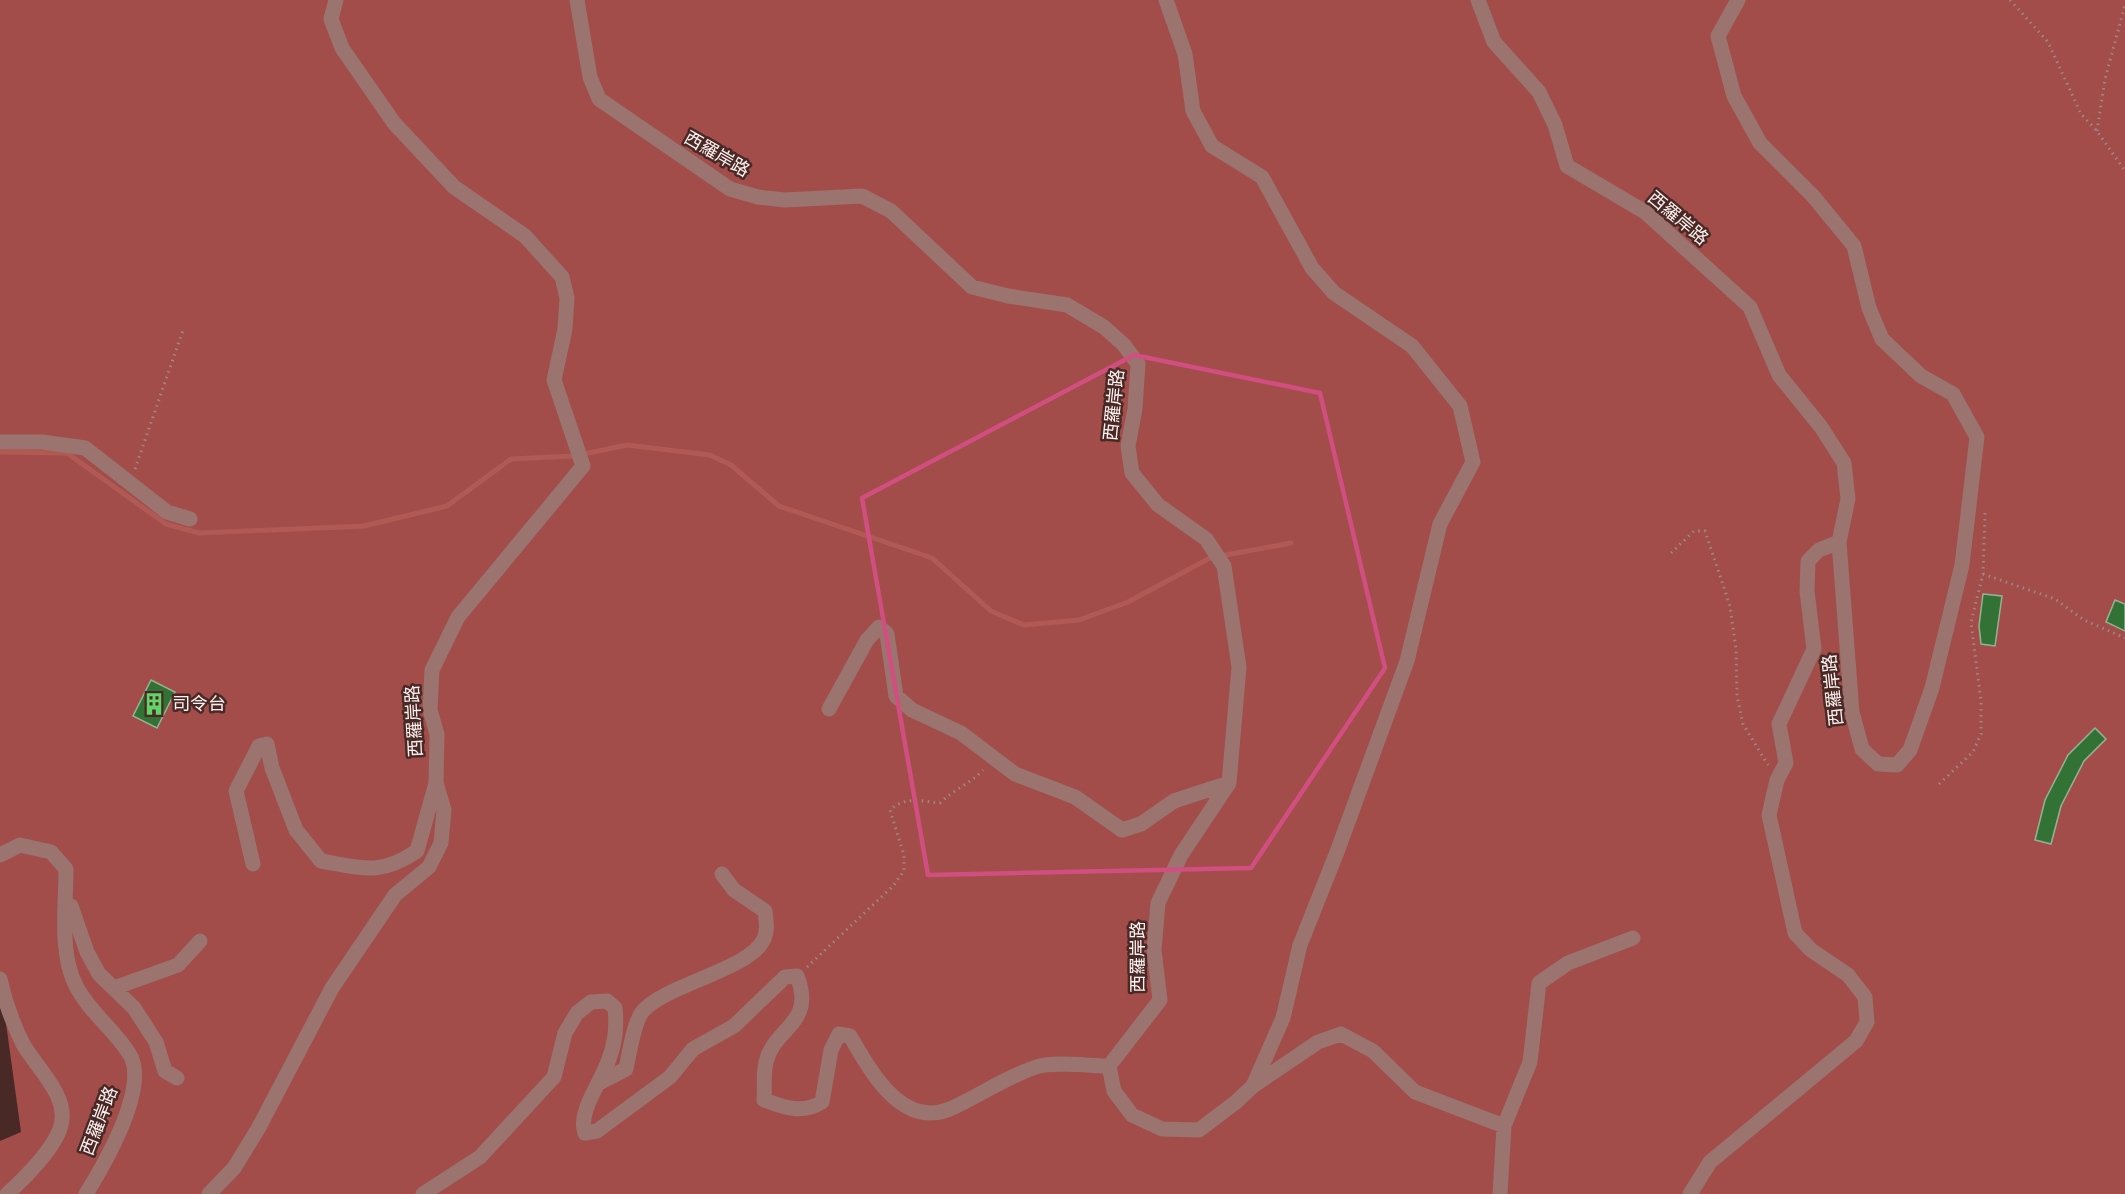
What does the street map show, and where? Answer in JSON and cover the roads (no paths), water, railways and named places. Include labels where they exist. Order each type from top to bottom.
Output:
[{"type":"street","name":"西羅岸路","points":[[209,1194],[234,1168],[258,1129],[332,988],[395,895],[429,867],[441,843],[444,810],[436,783],[437,734],[430,710],[432,670],[458,617],[583,466],[559,401],[554,380],[566,329],[567,297],[562,277],[525,236],[453,187],[394,123],[342,48],[331,19],[336,0]]},
{"type":"street","name":"西羅岸路","points":[[577,0],[590,77],[599,99],[730,189],[758,197],[785,200],[862,196],[891,211],[972,287],[1008,296],[1067,305],[1104,327],[1124,345],[1138,364],[1135,409],[1128,446],[1132,472],[1158,505],[1206,539],[1224,566],[1239,667],[1229,783],[1181,855],[1158,903],[1154,950],[1160,1000],[1109,1066]]},
{"type":"street","points":[[1166,0],[1185,54],[1193,111],[1212,146],[1262,177],[1312,268],[1335,293],[1412,346],[1460,406],[1473,462],[1440,524],[1407,661],[1337,852],[1300,945],[1283,1018],[1253,1086]]},
{"type":"street","name":"西羅岸路","points":[[1478,0],[1494,42],[1539,92],[1555,125],[1568,166],[1645,212],[1750,307],[1779,375],[1821,427],[1844,463],[1848,499],[1839,542],[1852,712],[1862,749],[1878,764],[1897,765],[1910,750],[1932,688],[1962,565],[1977,437],[1953,394],[1921,376],[1882,339],[1869,308],[1854,246],[1813,196],[1760,143],[1734,96],[1718,36],[1738,0]]},
{"type":"street","points":[[0,442],[42,442],[85,448],[167,512],[190,519]]},
{"type":"street","points":[[1690,1194],[1710,1162],[1856,1041],[1867,1022],[1865,997],[1848,975],[1811,950],[1795,933],[1769,815],[1777,780],[1786,763],[1779,723],[1814,649],[1807,591],[1808,561],[1819,550],[1839,542]]},
{"type":"street","points":[[829,709],[867,640],[879,627],[887,634],[896,696],[912,710],[961,733],[1015,774],[1075,797],[1122,830],[1141,824],[1174,801],[1229,783]]},
{"type":"street","points":[[253,864],[236,790],[260,746],[267,744],[272,768],[296,830],[321,861],[366,868],[395,866],[417,851],[436,783]]},
{"type":"street","name":"西羅岸路","points":[[0,855],[20,845],[51,852],[66,869],[67,958],[76,986],[93,1012],[130,1056],[136,1077],[108,1158],[86,1194]]},
{"type":"street","points":[[599,1083],[626,1069],[640,1014],[654,1000],[693,984],[748,955],[764,941],[767,927],[765,911],[734,890],[722,874]]},
{"type":"street","points":[[66,892],[87,952],[99,974],[134,1008],[156,1042],[165,1071],[177,1078]]},
{"type":"street","points":[[1500,1194],[1504,1126],[1530,1062],[1539,982],[1568,963],[1633,938]]},
{"type":"street","points":[[114,988],[178,965],[200,940]]},
{"type":"street","points":[[423,1194],[480,1157],[554,1077],[565,1033],[577,1013],[591,1002],[607,1001],[615,1008],[617,1030],[599,1083],[583,1114],[582,1125],[585,1133],[597,1131],[670,1077],[693,1049],[734,1026],[785,977],[797,976],[802,990],[797,1021],[777,1040],[766,1062],[764,1100],[786,1109],[811,1109],[822,1102],[831,1050],[839,1034],[850,1036],[882,1084],[898,1102],[918,1113],[947,1110],[1039,1066],[1109,1066],[1114,1090],[1132,1115],[1162,1129],[1199,1130],[1253,1086],[1318,1042],[1341,1034],[1373,1051],[1415,1092],[1504,1126]]},
{"type":"street","name":"西羅岸路","points":[[0,979],[6,1006],[24,1046],[53,1088],[62,1110],[62,1124],[55,1140],[7,1194]]},
{"type":"waterway","points":[[0,452],[67,453],[166,524],[199,533],[364,526],[447,506],[511,459],[574,456],[627,445],[710,455],[731,465],[779,506],[932,558],[991,611],[1024,625],[1079,620],[1128,602],[1210,558],[1291,543]]},
{"type":"place","name":"司令台","points":[[154,704]]}]
